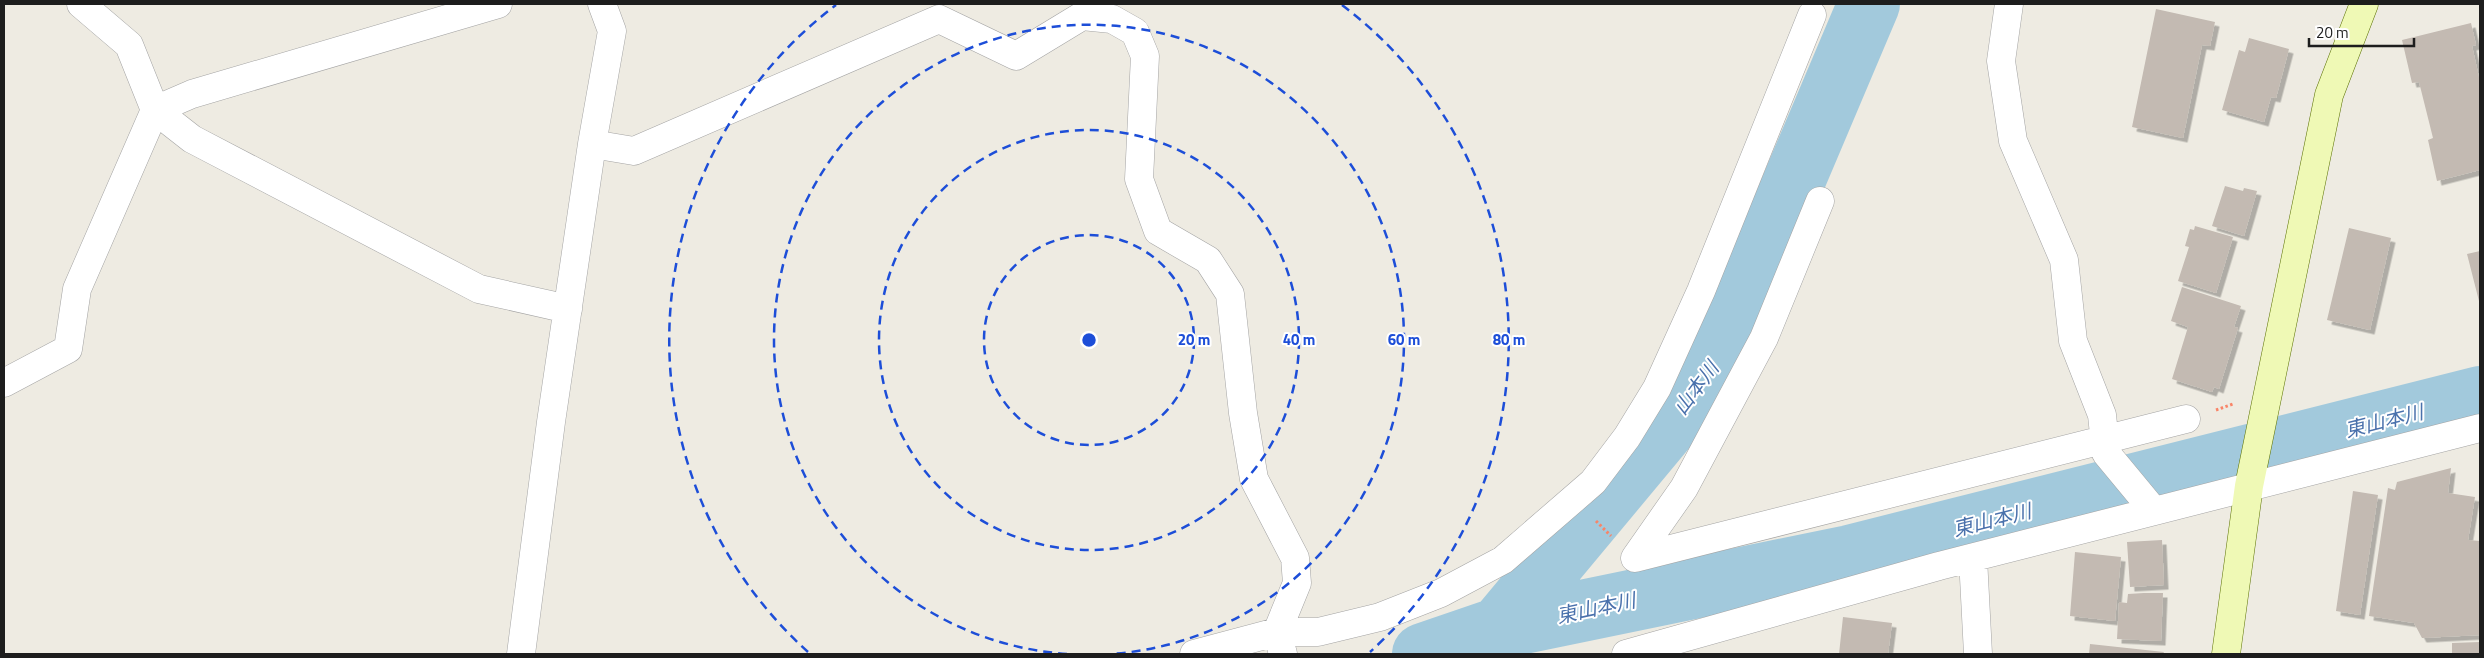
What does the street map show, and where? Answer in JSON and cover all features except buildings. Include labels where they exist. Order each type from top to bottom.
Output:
[{"type":"street","points":[[80,4],[129,45],[155,110],[192,139],[479,289],[568,309]]},
{"type":"street","points":[[4,383],[68,349],[77,288],[155,110],[192,94],[498,4]]},
{"type":"street","points":[[521,654],[551,422],[592,144],[612,31],[602,4]]},
{"type":"street","points":[[2008,4],[2001,61],[2013,141],[2064,260],[2073,341],[2102,416],[2106,446],[2154,511]]},
{"type":"street","points":[[2226,654],[2250,480],[2329,94],[2364,4]]},
{"type":"street","points":[[592,144],[634,151],[938,11],[1016,56],[1082,16],[1112,19],[1135,32],[1145,56],[1139,179],[1158,231],[1208,260],[1230,294],[1243,414],[1254,479],[1295,558],[1297,583],[1280,643]]},
{"type":"street","points":[[1194,654],[1280,643],[1380,617],[1441,593],[1503,560],[1593,482],[1627,437],[1657,388],[1701,291],[1812,15]]},
{"type":"street","points":[[1635,558],[1684,488],[1760,346],[1820,201]]},
{"type":"street","points":[[1635,558],[2106,446],[2186,419]]},
{"type":"street","points":[[1626,654],[1973,558],[2154,511],[2250,480],[2480,428]]},
{"type":"street","points":[[1973,558],[1978,654]]},
{"type":"path","points":[[1574,500],[1635,558]]},
{"type":"waterway","name":"山本川","points":[[1499,628],[1714,370],[1869,4]]},
{"type":"waterway","name":"東山本川","points":[[1423,654],[1499,628],[1849,556],[2480,397]]}]
